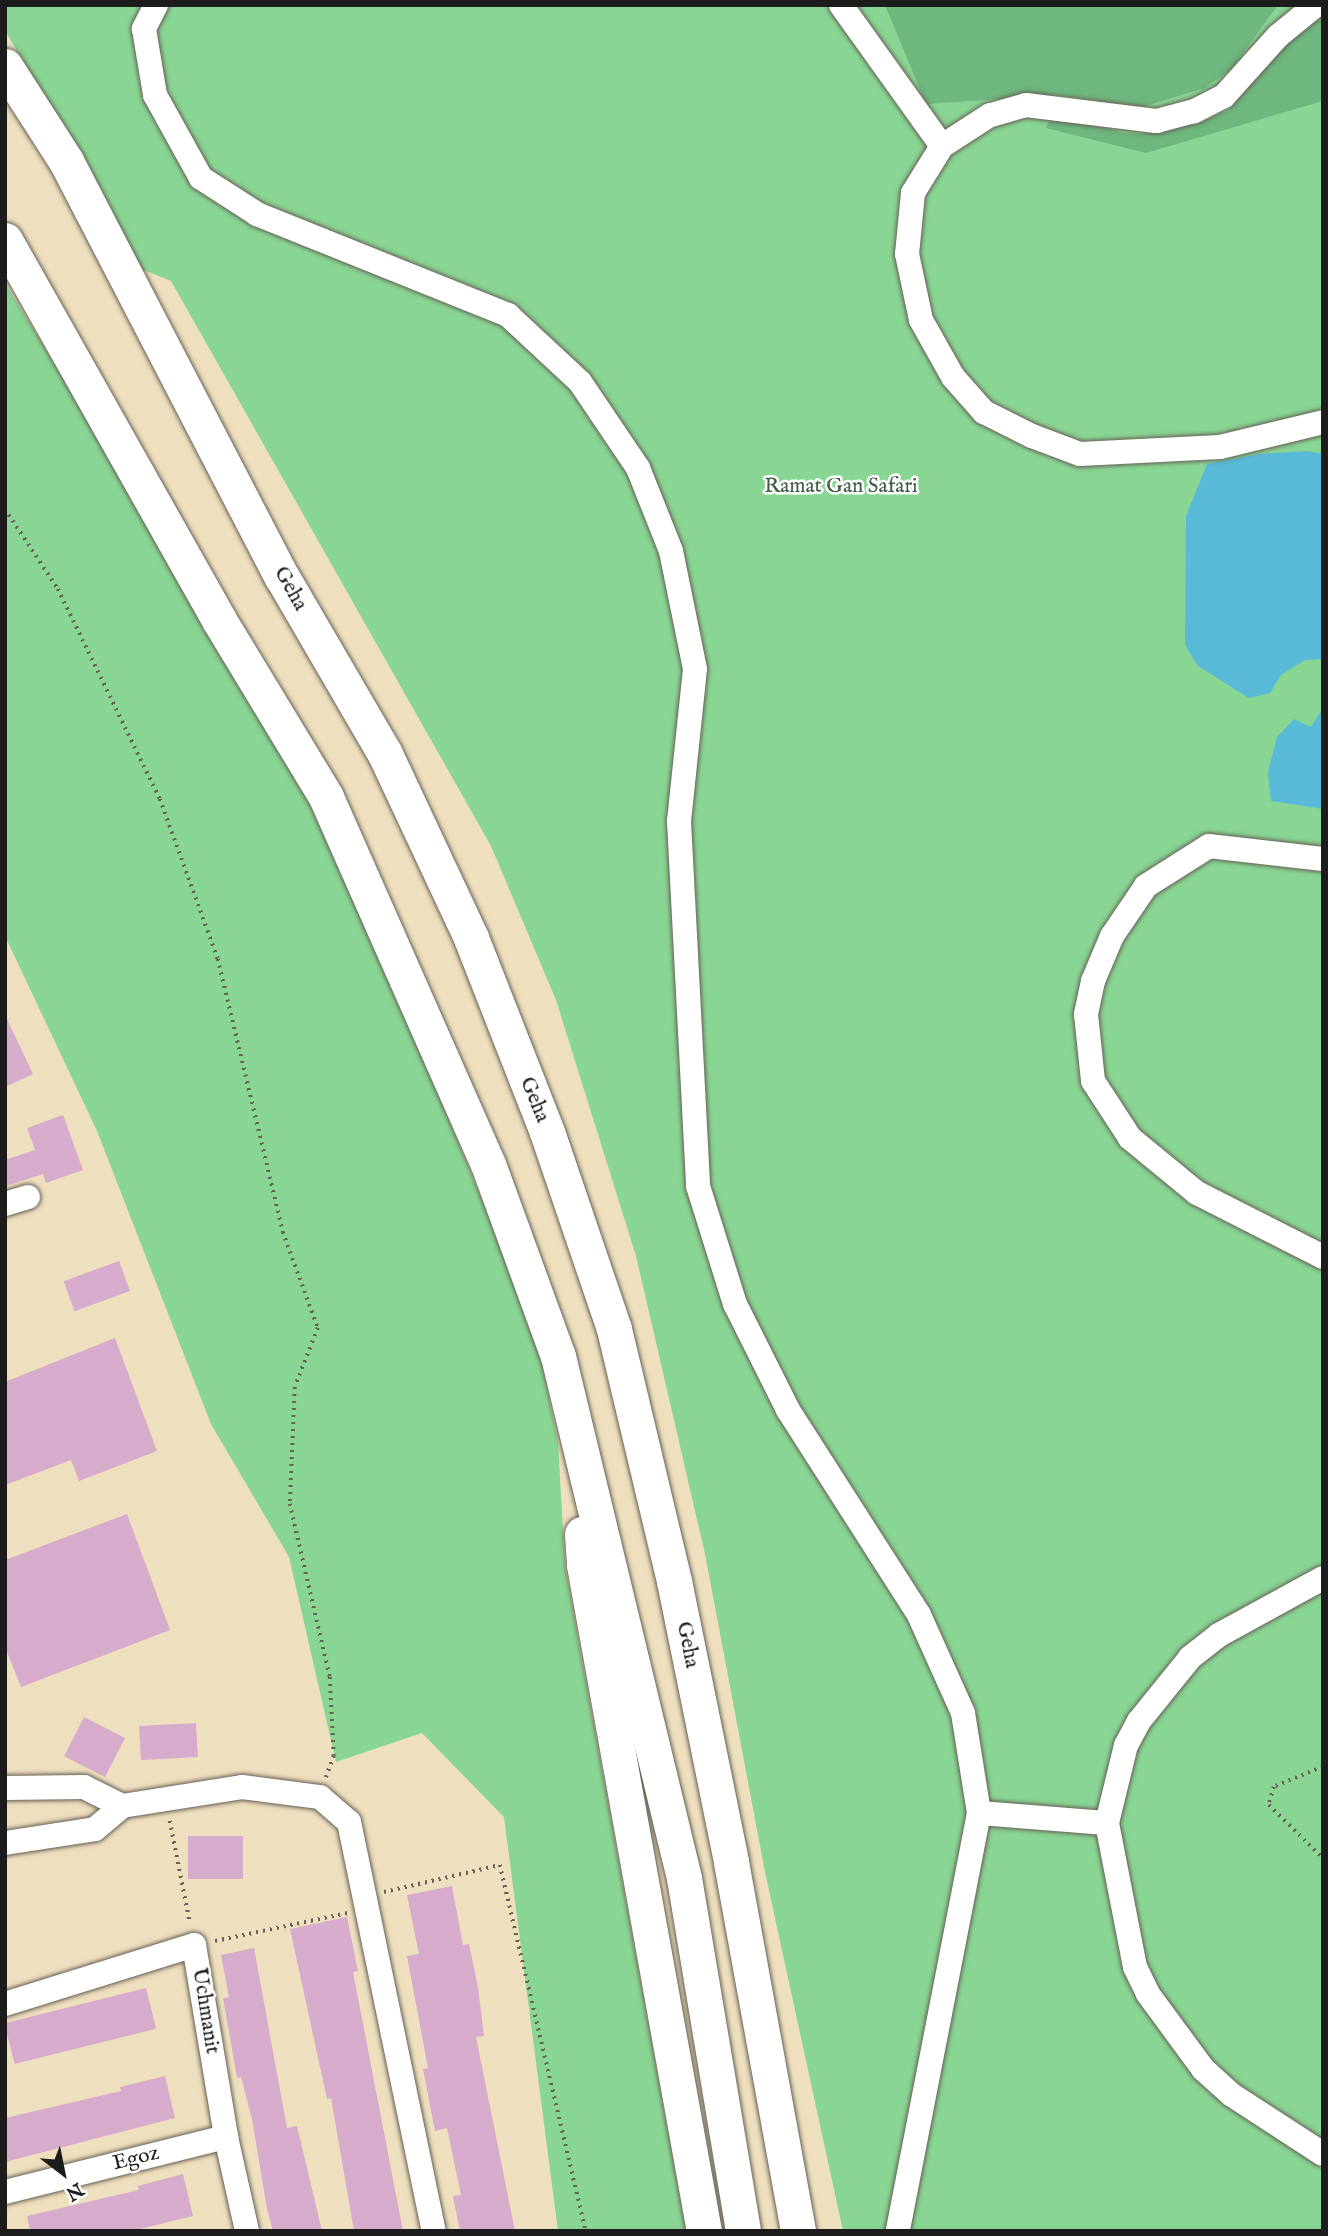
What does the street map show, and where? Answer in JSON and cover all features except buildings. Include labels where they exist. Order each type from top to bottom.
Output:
[{"type":"highway","points":[[5,52],[66,161]]},
{"type":"highway","name":"Geha","points":[[5,66],[66,161],[282,577],[386,754],[471,939],[547,1132],[614,1329],[674,1581],[732,1862],[798,2231]]},
{"type":"highway","points":[[5,240],[219,620],[326,797],[488,1164],[558,1356],[684,1878],[743,2231]]},
{"type":"highway","points":[[578,1440],[584,1565],[704,2231]]},
{"type":"street","points":[[156,5],[144,29],[155,95],[201,178],[257,214],[509,315],[580,382],[638,468],[671,551],[695,669],[679,821],[698,1186],[735,1304],[788,1410],[930,1640],[963,1713],[979,1813],[898,2231]]},
{"type":"street","points":[[841,5],[942,146]]},
{"type":"street","points":[[1316,5],[1278,36],[1224,96],[1194,111],[1156,121],[1026,105],[990,115],[942,146],[913,193],[907,254],[921,320],[953,377],[984,412],[1080,454],[1220,446],[1323,422]]},
{"type":"street","points":[[1323,859],[1209,846],[1146,886],[1112,936],[1093,981],[1086,1014],[1093,1081],[1130,1138],[1197,1193],[1323,1257]]},
{"type":"street","points":[[1323,1578],[1219,1635],[1189,1658],[1139,1721],[1126,1745],[1107,1823],[1136,1967],[1148,1994],[1203,2069],[1232,2095],[1323,2154]]},
{"type":"street","points":[[5,1788],[84,1787],[122,1806]]},
{"type":"street","points":[[5,1843],[94,1829],[122,1806],[242,1787],[320,1797],[349,1822],[434,2231]]},
{"type":"street","points":[[979,1813],[1107,1823]]},
{"type":"street","name":"Uchmanit","points":[[5,2004],[194,1945],[226,2137],[247,2231]]},
{"type":"street","name":"Egoz","points":[[5,2192],[226,2137]]},
{"type":"path","points":[[5,509],[58,589],[160,799],[218,959],[283,1232],[318,1328],[295,1387],[290,1504],[330,1677],[334,1756],[320,1797]]},
{"type":"path","points":[[1323,1768],[1274,1787],[1269,1805],[1323,1858]]},
{"type":"path","points":[[166,1799],[194,1945],[258,1935],[500,1865],[586,2231]]},
{"type":"green space","name":"Ramat Gan Safari","points":[[5,5],[1323,5],[1323,2231],[843,2231],[765,1872],[705,1554],[636,1256],[556,1000],[491,846],[171,281],[139,268],[5,30]]},
{"type":"green space","points":[[885,5],[1278,5],[1231,69],[1205,88],[1142,107],[1057,95],[926,104]]},
{"type":"green space","points":[[1323,13],[1323,101],[1146,153],[1046,128],[1051,114],[1123,133],[1143,134],[1196,124],[1228,111],[1283,47]]},
{"type":"green space","points":[[5,283],[171,555],[335,842],[534,1327],[558,1441],[565,1567],[686,2231],[558,2231],[504,1817],[422,1733],[336,1762],[289,1557],[211,1424],[97,1131],[5,936]]},
{"type":"water","points":[[1307,451],[1323,454],[1323,659],[1305,660],[1281,675],[1270,693],[1249,698],[1198,666],[1185,645],[1186,516],[1207,464],[1259,454]]},
{"type":"water","points":[[1323,708],[1323,809],[1271,801],[1268,772],[1277,737],[1294,719],[1311,727]]}]
